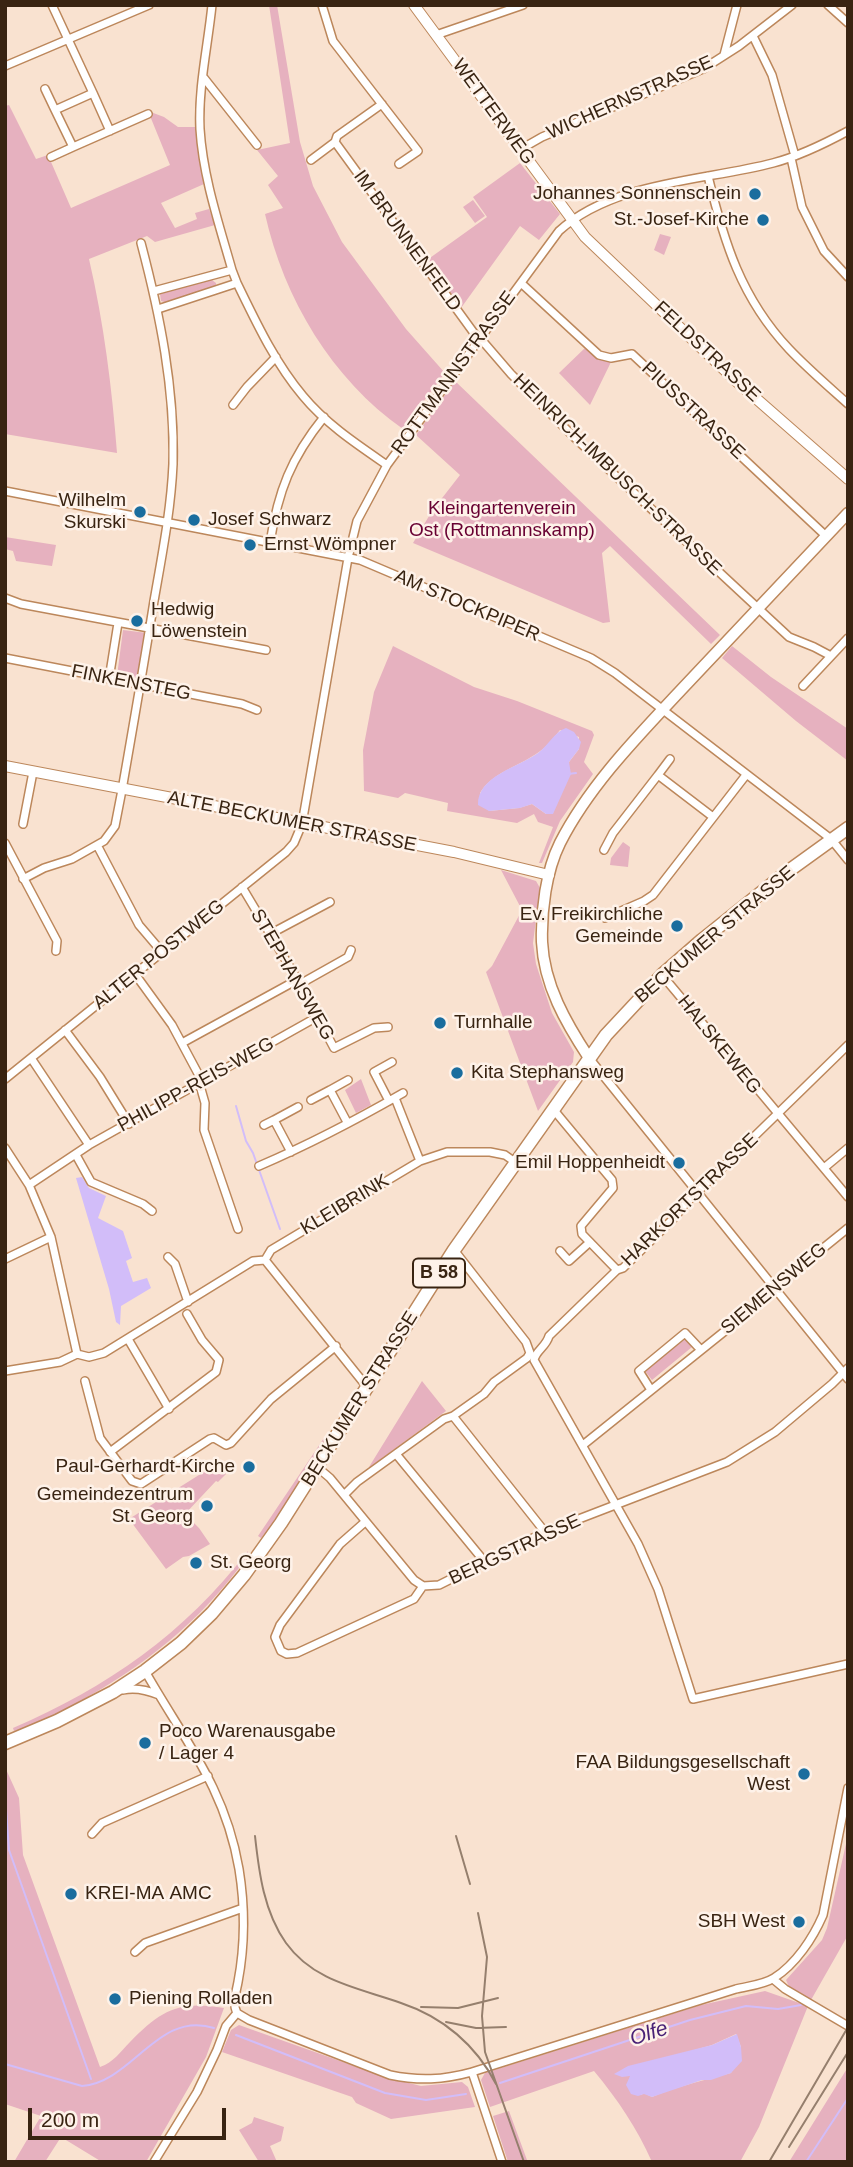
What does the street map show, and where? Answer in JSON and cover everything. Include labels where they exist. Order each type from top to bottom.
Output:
[{"type":"main road","points":[[589,1058],[559,1008],[545,963],[542,942],[549,875],[559,845],[575,817],[662,710],[848,513]]},
{"type":"main road","name":"BECKUMER STRASSE","points":[[5,1743],[57,1721],[113,1692],[145,1671],[196,1628],[244,1576],[317,1467],[454,1250],[589,1058],[631,1006],[662,975],[759,894],[848,828]]},
{"type":"street","points":[[51,5],[110,131]]},
{"type":"street","points":[[5,66],[149,5]]},
{"type":"street","points":[[212,5],[200,119],[203,160],[232,270],[276,357],[303,396],[324,417],[387,465]]},
{"type":"street","points":[[321,5],[333,41],[418,150],[399,164]]},
{"type":"street","name":"WETTERWEG","points":[[414,5],[572,220]]},
{"type":"street","points":[[436,35],[523,5]]},
{"type":"street","points":[[723,56],[737,5]]},
{"type":"street","name":"WICHERNSTRASSE","points":[[521,149],[542,137],[703,69],[739,47],[792,5]]},
{"type":"street","points":[[828,5],[848,23]]},
{"type":"street","points":[[753,36],[772,75],[793,157],[802,207],[824,251],[848,278]]},
{"type":"street","name":"WICHERNSTRASSE","points":[[729,41],[739,47]]},
{"type":"street","points":[[204,78],[257,145]]},
{"type":"street","points":[[45,89],[72,147]]},
{"type":"street","points":[[55,110],[93,93]]},
{"type":"street","points":[[311,160],[335,142],[337,136],[382,104]]},
{"type":"street","points":[[51,157],[148,114]]},
{"type":"street","name":"ROTTMANNSTRASSE","points":[[302,824],[348,558],[357,521],[387,465],[559,231],[572,220],[637,191],[793,157],[848,131]]},
{"type":"street","name":"IM BRUNNENFELD","points":[[335,142],[480,339]]},
{"type":"street","points":[[708,176],[726,244],[748,292],[767,322],[790,349],[848,404]]},
{"type":"street","name":"FELDSTRASSE","points":[[572,220],[585,237],[717,363],[848,479]]},
{"type":"street","points":[[23,879],[44,868],[72,859],[111,835],[122,790],[167,523],[173,463],[168,372],[158,309],[141,243]]},
{"type":"street","points":[[154,291],[232,270]]},
{"type":"street","points":[[158,309],[237,283]]},
{"type":"street","name":"PIUSSTRASSE","points":[[521,283],[599,355],[611,358],[632,354],[826,536]]},
{"type":"street","name":"HEINRICH-IMBUSCH-STRASSE","points":[[480,339],[574,437],[789,637],[814,646],[831,656]]},
{"type":"street","points":[[233,405],[276,357]]},
{"type":"street","points":[[271,542],[274,515],[288,471],[298,450],[324,417]]},
{"type":"street","name":"AM STOCKPIPER","points":[[5,491],[359,560],[590,658],[615,673],[831,839],[848,859]]},
{"type":"street","points":[[5,598],[21,604],[266,650]]},
{"type":"street","points":[[109,679],[118,622]]},
{"type":"street","points":[[803,686],[848,638]]},
{"type":"street","name":"FINKENSTEG","points":[[5,658],[242,704],[257,710]]},
{"type":"street","points":[[604,850],[620,823],[670,759]]},
{"type":"street","name":"ALTE BECKUMER STRASSE","points":[[5,766],[454,852],[549,875]]},
{"type":"street","points":[[23,824],[33,772]]},
{"type":"street","points":[[658,775],[713,817]]},
{"type":"street","points":[[605,918],[653,895],[746,775]]},
{"type":"street","name":"ALTER POSTWEG","points":[[5,1079],[286,852],[294,843],[302,824]]},
{"type":"street","points":[[5,843],[57,941],[56,951]]},
{"type":"street","points":[[97,845],[139,925],[162,952]]},
{"type":"street","name":"STEPHANSWEG","points":[[242,887],[299,982],[334,1048],[374,1028],[388,1027]]},
{"type":"street","points":[[270,934],[330,902]]},
{"type":"street","points":[[182,1043],[348,957],[351,950]]},
{"type":"street","points":[[135,974],[182,1043],[200,1082],[205,1103],[204,1130],[238,1229]]},
{"type":"street","name":"HALSKEWEG","points":[[662,975],[848,1197]]},
{"type":"street","name":"PHILIPP-REIS-WEG","points":[[29,1185],[89,1145],[317,1017]]},
{"type":"street","points":[[65,1030],[100,1077],[129,1124]]},
{"type":"street","name":"HARKORTSTRASSE","points":[[344,1495],[444,1419],[453,1416],[484,1394],[494,1382],[547,1344],[549,1336],[617,1270],[623,1268],[848,1045]]},
{"type":"street","points":[[31,1058],[89,1145]]},
{"type":"street","points":[[589,1058],[846,1374]]},
{"type":"street","points":[[392,1062],[374,1072],[392,1099],[420,1161]]},
{"type":"street","points":[[312,1100],[348,1080]]},
{"type":"street","points":[[330,1090],[347,1122]]},
{"type":"street","points":[[259,1166],[303,1148],[403,1093]]},
{"type":"street","points":[[264,1125],[298,1107]]},
{"type":"street","points":[[553,1109],[612,1180],[613,1188],[581,1226],[582,1234],[617,1270]]},
{"type":"street","points":[[274,1120],[291,1152]]},
{"type":"street","points":[[5,1148],[29,1185],[51,1237],[76,1354]]},
{"type":"street","points":[[824,1168],[848,1148]]},
{"type":"street","name":"KLEIBRINK","points":[[5,1371],[60,1362],[76,1354],[94,1357],[128,1339],[253,1261],[265,1260],[271,1250],[420,1161],[447,1152],[490,1152],[505,1155],[516,1162]]},
{"type":"street","points":[[76,1155],[91,1182],[143,1204],[152,1211]]},
{"type":"street","name":"SIEMENSWEG","points":[[583,1445],[771,1294],[774,1287],[848,1228]]},
{"type":"street","points":[[5,1259],[51,1237]]},
{"type":"street","points":[[560,1251],[569,1261],[590,1241]]},
{"type":"street","points":[[454,1250],[526,1342],[536,1366],[638,1545],[658,1589],[693,1699],[848,1664]]},
{"type":"street","points":[[168,1257],[175,1264],[188,1302]]},
{"type":"street","points":[[265,1260],[367,1387]]},
{"type":"street","points":[[110,1451],[216,1372],[219,1360],[202,1340],[187,1314]]},
{"type":"street","points":[[651,1390],[639,1371],[685,1333],[701,1350]]},
{"type":"street","points":[[128,1339],[169,1409]]},
{"type":"street","points":[[85,1381],[100,1438],[132,1482],[141,1484],[210,1439],[214,1438],[226,1445],[231,1443],[271,1399],[336,1346]]},
{"type":"street","name":"BERGSTRASSE","points":[[365,1522],[340,1544],[280,1625],[275,1637],[281,1651],[288,1654],[297,1653],[414,1600],[423,1586],[439,1585],[545,1532],[705,1472],[748,1450],[846,1374]]},
{"type":"street","points":[[453,1416],[545,1532]]},
{"type":"street","points":[[396,1454],[484,1561]]},
{"type":"street","points":[[317,1467],[344,1495],[414,1580],[423,1586]]},
{"type":"street","points":[[145,1671],[208,1776],[231,1836],[239,1868],[243,1908],[242,1958],[234,2003],[237,2013],[248,2020],[390,2075],[412,2080],[437,2080],[472,2072],[773,1979],[816,1931],[822,1915],[848,1788]]},
{"type":"street","points":[[113,1692],[131,1688],[159,1695]]},
{"type":"street","points":[[92,1834],[102,1823],[208,1776]]},
{"type":"street","points":[[135,1952],[145,1943],[243,1908]]},
{"type":"street","points":[[773,1979],[785,1989],[848,2026]]},
{"type":"street","points":[[154,2162],[197,2092],[226,2026],[237,2013]]},
{"type":"street","points":[[472,2072],[502,2162]]},
{"type":"green space","points":[[269,5],[277,5],[300,142],[313,186],[342,242],[406,329],[445,373],[403,429],[377,409],[354,386],[314,335],[298,306],[273,246],[265,214],[283,208],[268,185],[278,176],[257,150],[290,143]]},
{"type":"green space","points":[[9,105],[36,159],[48,155],[71,208],[170,165],[148,111],[164,117],[178,127],[196,127],[204,184],[161,203],[175,228],[197,219],[195,213],[209,209],[215,225],[155,242],[147,236],[89,259],[107,356],[117,453],[5,434],[5,106]]},
{"type":"green space","points":[[520,163],[560,214],[539,240],[520,226],[461,308],[427,260],[487,217],[473,197]]},
{"type":"green space","points":[[473,200],[485,216],[475,223],[463,207]]},
{"type":"green space","points":[[660,234],[671,237],[664,255],[654,250]]},
{"type":"green space","points":[[212,280],[216,286],[167,303],[161,301],[162,292]]},
{"type":"green space","points":[[586,347],[612,360],[590,405],[559,373]]},
{"type":"green space","name":"Kleingartenverein Ost (Rottmannskamp)","points":[[455,381],[720,635],[711,644],[610,546],[602,553],[610,622],[603,623],[413,543],[432,511],[460,475],[416,435]]},
{"type":"green space","points":[[5,537],[56,545],[52,566],[16,561],[13,551],[5,549]]},
{"type":"green space","points":[[123,630],[147,633],[138,681],[117,676]]},
{"type":"green space","points":[[393,646],[474,687],[592,731],[594,735],[584,762],[593,774],[560,821],[542,863],[539,863],[553,827],[538,822],[534,814],[517,823],[447,811],[448,803],[405,793],[398,798],[364,791],[363,750],[374,692]],"holes":[[[560,730],[579,737],[579,749],[569,762],[553,813],[546,814],[532,804],[489,811],[480,793],[491,780],[540,752]]]},
{"type":"green space","points":[[732,646],[771,677],[848,729],[848,761],[722,658]]},
{"type":"green space","points":[[623,842],[630,847],[628,867],[610,865],[611,858]]},
{"type":"green space","points":[[501,870],[536,881],[540,888],[533,943],[536,964],[552,1013],[574,1052],[573,1062],[538,1111],[486,972],[492,966],[522,910]]},
{"type":"green space","points":[[361,1079],[371,1105],[356,1113],[345,1090]]},
{"type":"green space","points":[[685,1339],[692,1347],[652,1380],[645,1371]]},
{"type":"green space","points":[[422,1381],[446,1411],[369,1467]]},
{"type":"green space","points":[[324,1438],[327,1441],[275,1522],[261,1538],[258,1536]]},
{"type":"green space","points":[[218,1463],[226,1474],[185,1514],[210,1544],[166,1569],[129,1519]]},
{"type":"green space","points":[[248,1551],[248,1556],[210,1602],[147,1658],[73,1705],[14,1731],[13,1728],[81,1695],[112,1676],[171,1633],[198,1608]]},
{"type":"green space","points":[[5,1767],[19,1798],[23,1855],[100,2067],[113,2060],[151,2022],[172,2010],[195,2005],[224,2008],[206,2057],[146,2162],[102,2162],[61,2137],[45,2162],[14,2162],[41,2116],[5,2104]]},
{"type":"green space","points":[[848,1835],[848,1935],[811,2000],[790,1989],[786,1980],[822,1940]]},
{"type":"green space","points":[[765,1991],[808,2006],[759,2127],[740,2162],[652,2162],[626,2115],[594,2071],[490,2107],[481,2080],[485,2073],[701,2005]],"holes":[[[736,2034],[741,2047],[731,2073],[652,2097],[644,2093],[641,2095],[631,2076],[674,2056],[712,2045]]]},
{"type":"green space","points":[[239,2025],[385,2077],[421,2086],[462,2082],[468,2087],[475,2107],[391,2119],[356,2103],[352,2097],[222,2052],[231,2030]]},
{"type":"green space","points":[[848,2067],[848,2162],[789,2162]]},
{"type":"green space","points":[[509,2111],[528,2162],[508,2162],[493,2116]]},
{"type":"green space","points":[[254,2117],[284,2127],[281,2141],[270,2146],[277,2162],[259,2162],[239,2130],[252,2123]]},
{"type":"shaded area","points":[[566,728],[574,732],[581,742],[569,762],[571,774],[553,814],[546,814],[532,804],[489,811],[478,805],[484,787],[492,779],[538,753],[558,732]]},
{"type":"shaded area","points":[[82,1177],[89,1188],[106,1196],[98,1218],[123,1231],[132,1258],[126,1261],[133,1282],[147,1278],[151,1288],[121,1306],[120,1325],[116,1322],[76,1178]]},
{"type":"shaded area","points":[[737,2034],[742,2061],[731,2073],[711,2080],[702,2080],[652,2097],[631,2094],[626,2085],[630,2076],[614,2074],[628,2066],[712,2045]]},
{"type":"waterway","points":[[568,774],[576,773]]},
{"type":"waterway","points":[[236,1106],[246,1141],[253,1153],[280,1229]]},
{"type":"waterway","points":[[5,1795],[9,1850],[91,2079]]},
{"type":"waterway","name":"Olfe","points":[[500,2083],[690,2020],[746,2006],[778,2009],[801,2005]]},
{"type":"waterway","name":"Olfe","points":[[5,2064],[82,2086],[100,2082],[116,2073],[161,2037],[177,2029],[194,2025],[214,2028]]},
{"type":"waterway","name":"Olfe","points":[[236,2035],[385,2093],[426,2100],[466,2094]]},
{"type":"waterway","points":[[806,2162],[848,2098]]},
{"type":"railway","points":[[255,1836],[261,1878],[272,1918],[297,1956],[310,1967],[338,1982],[401,2003],[444,2024],[479,2057],[496,2084]]},
{"type":"railway","points":[[456,1836],[470,1884]]},
{"type":"railway","points":[[478,1913],[487,1957],[482,2016],[485,2052],[524,2162]]},
{"type":"railway","points":[[421,2007],[458,2008],[498,1998]]},
{"type":"railway","points":[[446,2022],[476,2028],[506,2027]]},
{"type":"railway","points":[[769,2162],[848,2027]]},
{"type":"railway","points":[[789,2147],[848,2052]]},
{"type":"place","name":"Johannes Sonnenschein","points":[[755,194]]},
{"type":"place","name":"St.-Josef-Kirche","points":[[763,220]]},
{"type":"place","name":"Wilhelm Skurski","points":[[140,512]]},
{"type":"place","name":"Josef Schwarz","points":[[194,520]]},
{"type":"place","name":"Ernst Wömpner","points":[[250,545]]},
{"type":"place","name":"Hedwig Löwenstein","points":[[137,621]]},
{"type":"place","name":"Ev. Freikirchliche Gemeinde","points":[[677,926]]},
{"type":"place","name":"Turnhalle","points":[[440,1023]]},
{"type":"place","name":"Kita Stephansweg","points":[[457,1073]]},
{"type":"place","name":"Emil Hoppenheidt","points":[[679,1163]]},
{"type":"place","name":"Paul-Gerhardt-Kirche","points":[[249,1467]]},
{"type":"place","name":"Gemeindezentrum St. Georg","points":[[207,1506]]},
{"type":"place","name":"St. Georg","points":[[196,1563]]},
{"type":"place","name":"Poco Warenausgabe / Lager 4","points":[[145,1743]]},
{"type":"place","name":"FAA Bildungsgesellschaft West","points":[[804,1774]]},
{"type":"place","name":"KREI-MA AMC","points":[[71,1894]]},
{"type":"place","name":"SBH West","points":[[799,1922]]},
{"type":"place","name":"Piening Rolladen","points":[[115,1999]]}]
